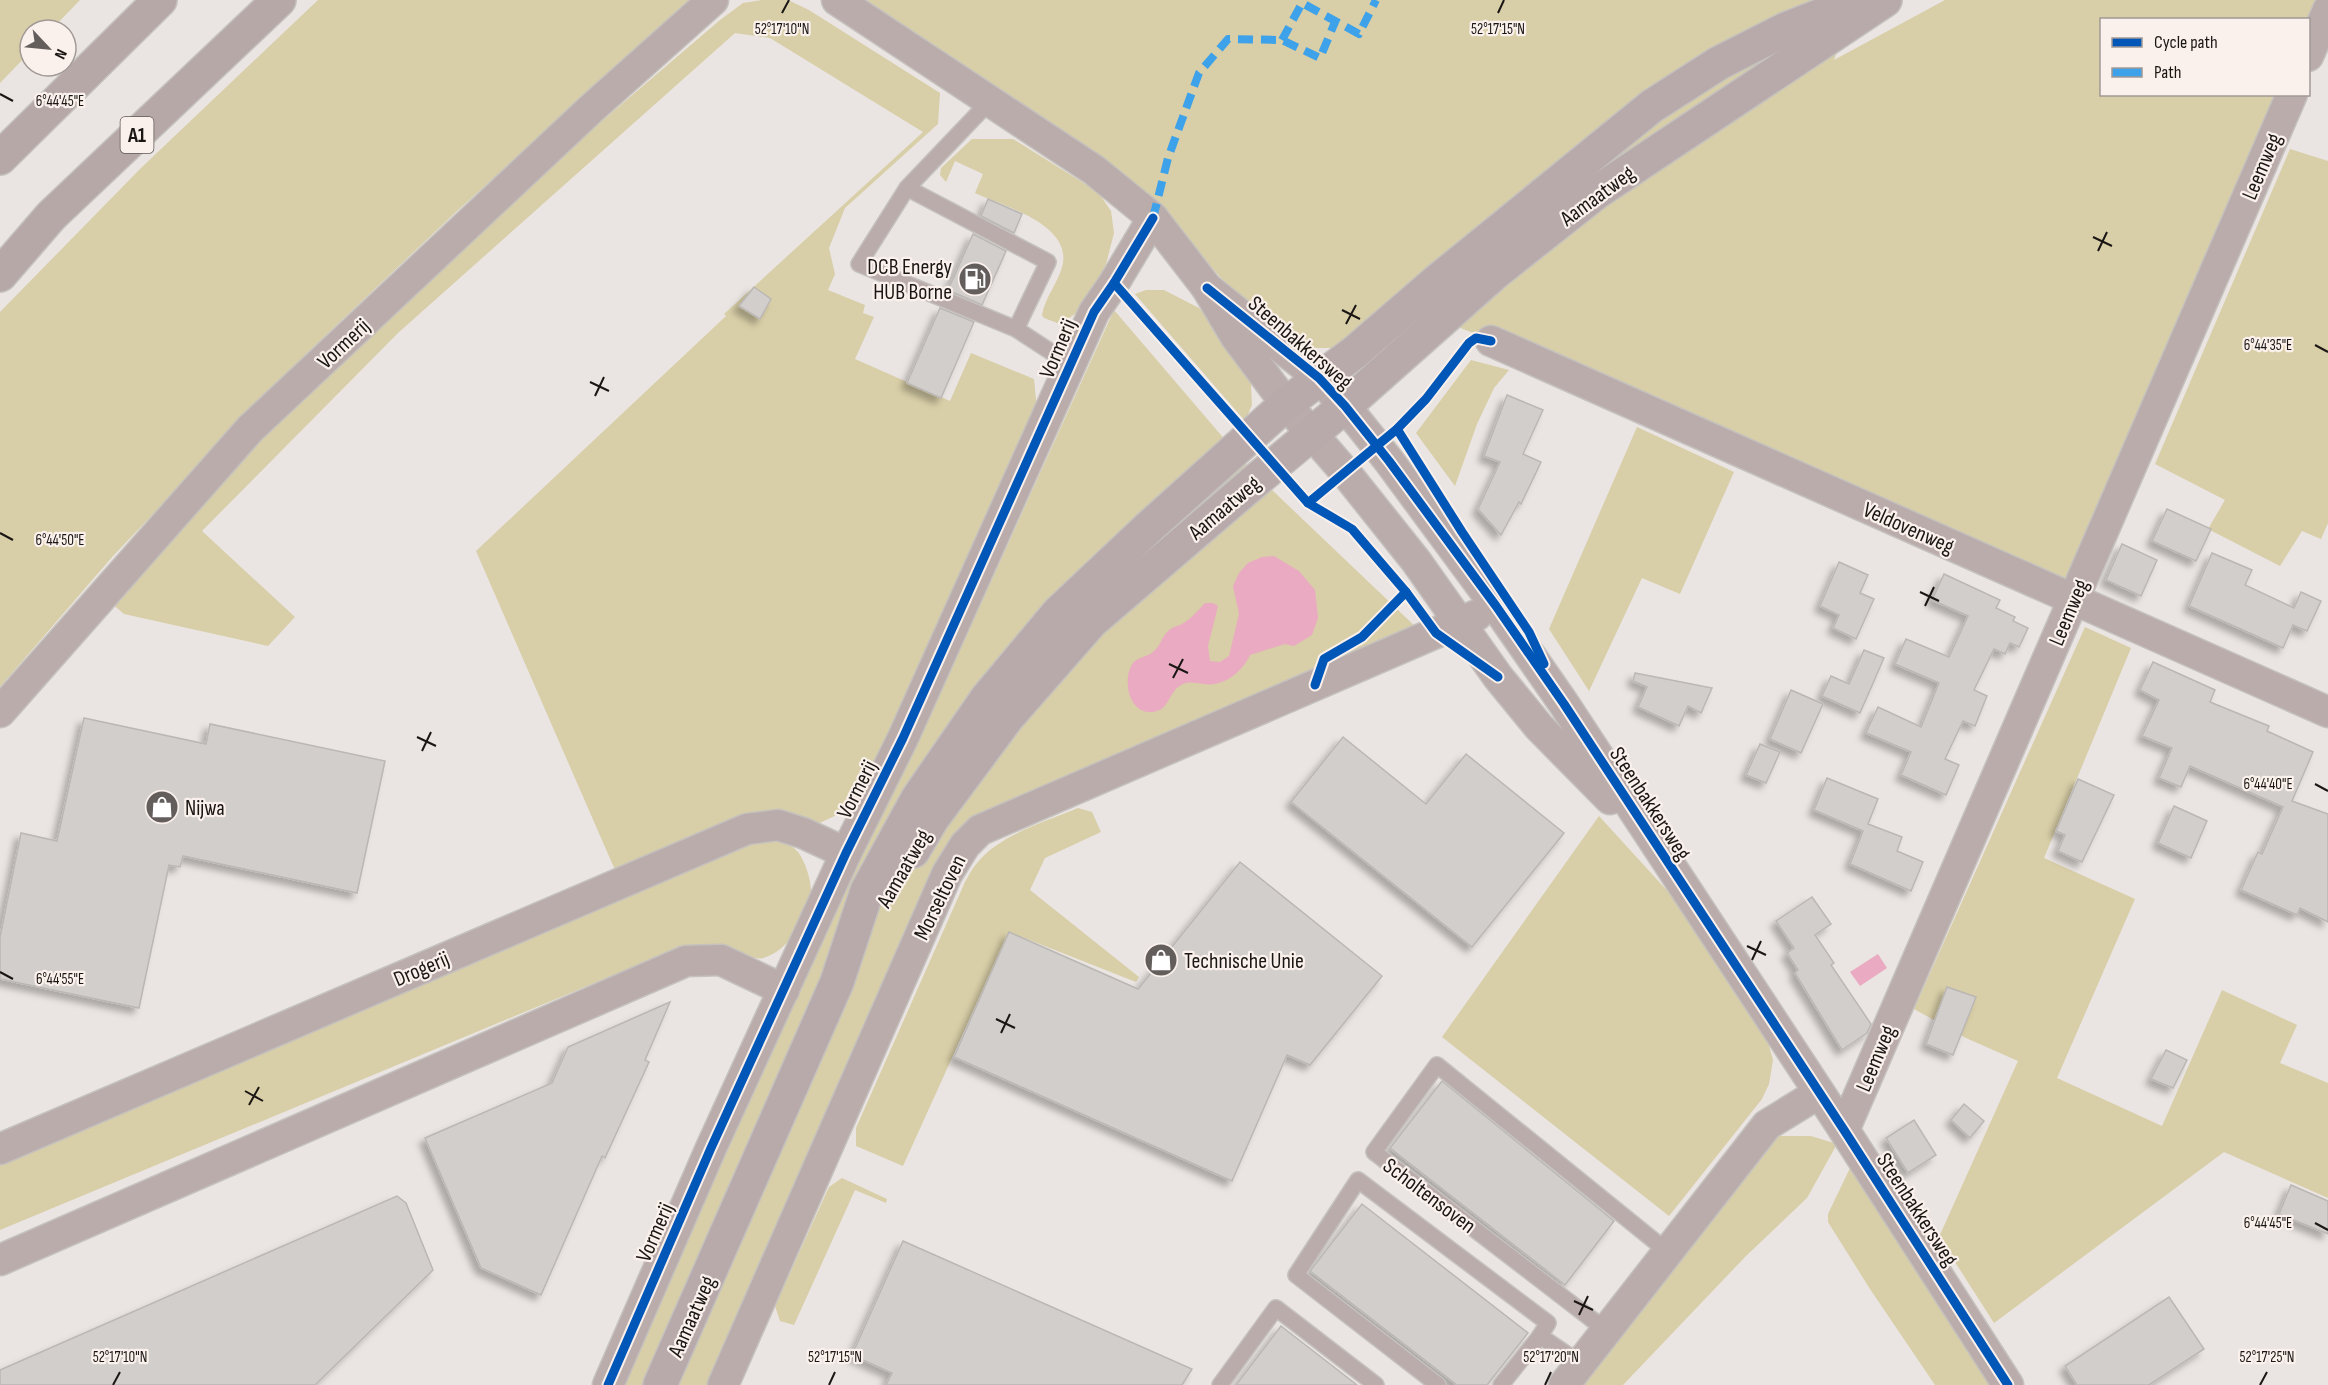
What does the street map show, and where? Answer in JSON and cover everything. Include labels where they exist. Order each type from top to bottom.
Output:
[{"type":"highway","points":[[0,158],[160,0]]},
{"type":"highway","name":"A1","points":[[0,275],[51,216],[279,0]]},
{"type":"main road","name":"Aamaatweg","points":[[660,1385],[837,982],[867,891],[918,798],[987,698],[1058,614],[1286,404],[1355,352],[1436,282],[1652,106],[1719,63],[1767,38],[1860,0]]},
{"type":"main road","name":"Aamaatweg","points":[[837,982],[932,819],[1014,709],[1092,621],[1345,406],[1496,272],[1597,192],[1885,0]]},
{"type":"street","name":"Vormerij","points":[[0,712],[250,429],[592,108],[713,0]]},
{"type":"street","points":[[837,0],[1094,170],[1153,218],[1207,288]]},
{"type":"street","points":[[2310,51],[2328,10]]},
{"type":"street","name":"Leemweg","points":[[1844,1130],[2291,96]]},
{"type":"street","name":"Vormerij","points":[[608,1385],[711,1148],[846,853],[903,738],[1094,312],[1153,218]]},
{"type":"street","name":"Steenbakkersweg","points":[[1207,288],[1319,378],[1345,406],[1389,461],[1496,606],[1564,705],[1844,1130],[2008,1385]]},
{"type":"street","name":"Steenbakkersweg","points":[[1207,288],[1236,337],[1286,404],[1345,472],[1416,561],[1498,676],[1539,727],[1656,846]]},
{"type":"street","name":"Veldovenweg","points":[[1491,341],[2328,712]]},
{"type":"street","name":"Morseltoven","points":[[723,1385],[947,874],[965,845],[980,830],[1496,606]]},
{"type":"street","name":"Drogerij","points":[[0,1149],[747,829],[778,825],[803,833],[846,853]]},
{"type":"street","points":[[0,1260],[686,961],[721,960],[784,990]]},
{"type":"street","points":[[1572,1375],[1767,1125],[1819,1093]]},
{"type":"lane","points":[[990,101],[907,188],[859,264],[1016,330],[1071,365]]},
{"type":"lane","points":[[907,188],[1048,262],[1016,330]]},
{"type":"lane","name":"Scholtensoven","points":[[1607,1331],[1374,1152],[1437,1065],[1668,1252]]},
{"type":"lane","name":"Scholtensoven","points":[[1438,1385],[1296,1275],[1358,1180],[1548,1323],[1540,1336]]},
{"type":"lane","points":[[1220,1385],[1276,1308],[1376,1385]]},
{"type":"lane","points":[[1501,1385],[1540,1336],[1572,1375]]},
{"type":"shaded area","points":[[0,0],[80,0],[63,18],[18,18],[18,64],[0,83]]},
{"type":"shaded area","points":[[318,0],[703,0],[533,142],[306,354],[113,556],[0,687],[0,312],[141,168]]},
{"type":"shaded area","points":[[788,0],[809,10],[940,93],[938,124],[845,208],[829,248],[835,274],[828,290],[865,305],[863,313],[874,317],[855,359],[950,401],[971,353],[1034,379],[1037,410],[863,792],[850,809],[813,826],[773,810],[742,814],[615,870],[476,551],[726,316],[724,314],[923,132],[770,38],[735,33],[398,333],[202,531],[295,617],[268,646],[124,614],[110,602],[205,493],[304,396],[540,174],[720,20],[743,3]]},
{"type":"shaded area","points":[[848,0],[1857,0],[1834,60],[1945,0],[2321,0],[2309,18],[2100,18],[2100,96],[2283,96],[2072,585],[1684,413],[1392,302],[1356,333],[1333,348],[1311,348],[1282,336],[1220,277],[1169,217]]},
{"type":"shaded area","points":[[972,139],[1013,139],[1098,192],[1111,211],[1114,233],[1106,264],[1084,308],[1060,324],[1042,315],[1063,263],[1062,249],[1056,237],[1032,218],[975,193],[983,174],[955,161],[946,182],[940,175],[941,168]]},
{"type":"shaded area","points":[[2290,149],[2328,161],[2328,523],[2321,539],[2302,531],[2280,566],[2208,529],[2225,500],[2155,464]]},
{"type":"shaded area","points":[[1146,290],[1164,290],[1199,308],[1226,341],[1248,374],[1251,385],[1252,405],[1245,421],[1135,294]]},
{"type":"shaded area","points":[[1114,310],[1250,469],[1420,631],[994,812],[710,1385],[623,1385],[885,798],[922,734]]},
{"type":"shaded area","points":[[1471,360],[1509,370],[1494,388],[1477,424],[1455,486],[1416,433]]},
{"type":"shaded area","points":[[1637,427],[1734,472],[1680,594],[1642,578],[1589,691],[1549,629]]},
{"type":"shaded area","points":[[1274,556],[1299,571],[1315,590],[1318,618],[1312,635],[1294,646],[1285,644],[1250,655],[1242,667],[1225,681],[1181,685],[1166,705],[1158,711],[1144,711],[1137,707],[1129,694],[1128,686],[1128,677],[1133,663],[1153,652],[1169,630],[1188,620],[1205,603],[1218,606],[1208,646],[1210,661],[1220,662],[1229,656],[1239,614],[1233,586],[1239,573],[1248,563],[1262,557]]},
{"type":"shaded area","points":[[2085,627],[2131,648],[2044,858],[2135,899],[2057,1078],[2162,1126],[2222,990],[2297,1025],[2280,1063],[2328,1083],[2328,1198],[2224,1152],[1994,1323],[1939,1237],[2018,1061],[1966,1038],[1914,1009]]},
{"type":"shaded area","points":[[1078,808],[1092,812],[1101,832],[1045,858],[1030,890],[1139,977],[1136,982],[1009,932],[903,1166],[856,1146],[856,1128],[965,882],[976,864],[988,852],[1011,836]]},
{"type":"shaded area","points":[[1599,816],[1693,919],[1765,1031],[1773,1060],[1769,1084],[1762,1099],[1669,1216],[1442,1037]]},
{"type":"shaded area","points":[[756,837],[778,841],[794,848],[804,862],[811,885],[809,905],[801,924],[788,942],[772,955],[758,959],[713,949],[681,947],[0,1230],[0,1164]]},
{"type":"shaded area","points":[[1878,954],[1887,968],[1860,986],[1850,972]]},
{"type":"shaded area","points":[[1778,1136],[1811,1136],[1837,1144],[1807,1198],[1746,1256],[1623,1385],[1578,1385],[1761,1149]]},
{"type":"shaded area","points":[[1851,1166],[1993,1385],[1935,1385],[1870,1289],[1828,1222],[1828,1214]]},
{"type":"shaded area","points":[[842,1178],[887,1199],[886,1203],[855,1190],[794,1325],[780,1321],[775,1306],[829,1187]]},
{"type":"building","points":[[988,199],[1022,214],[1014,233],[981,216]]},
{"type":"building","points":[[973,234],[1006,251],[982,305],[948,290]]},
{"type":"building","points":[[754,287],[771,299],[760,319],[739,306]]},
{"type":"building","points":[[940,308],[974,322],[941,398],[907,383]]},
{"type":"building","points":[[1507,395],[1543,410],[1523,454],[1541,462],[1521,504],[1519,502],[1501,535],[1478,509],[1500,462],[1484,456]]},
{"type":"building","points":[[2167,509],[2211,529],[2196,561],[2152,541]]},
{"type":"building","points":[[2122,544],[2157,560],[2141,596],[2106,580]]},
{"type":"building","points":[[2212,553],[2252,570],[2245,585],[2294,608],[2301,592],[2321,601],[2307,631],[2293,625],[2283,648],[2189,606]]},
{"type":"building","points":[[1839,562],[1868,575],[1860,593],[1874,599],[1856,639],[1833,628],[1839,615],[1820,606]]},
{"type":"building","points":[[1944,574],[2000,600],[1996,608],[2015,617],[2013,621],[2028,628],[2019,647],[2010,643],[2005,654],[1994,649],[1974,690],[1987,696],[1975,726],[1963,721],[1945,759],[1959,765],[1946,795],[1901,775],[1911,752],[1866,733],[1878,707],[1921,727],[1939,683],[1895,664],[1906,639],[1949,657],[1968,616],[1932,600]]},
{"type":"building","points":[[1864,650],[1884,658],[1860,713],[1822,696],[1831,676],[1849,684]]},
{"type":"building","points":[[2153,662],[2215,690],[2210,702],[2269,726],[2267,731],[2313,752],[2292,801],[2328,814],[2328,922],[2300,908],[2297,915],[2241,890],[2258,852],[2262,854],[2283,807],[2190,766],[2181,787],[2159,778],[2172,748],[2142,736],[2159,700],[2140,690]]},
{"type":"building","points":[[1635,673],[1712,688],[1701,713],[1688,706],[1679,726],[1638,707],[1647,687],[1633,681]]},
{"type":"building","points":[[1791,690],[1823,704],[1801,753],[1770,739]]},
{"type":"building","points":[[84,718],[206,744],[210,724],[385,761],[357,893],[183,856],[180,867],[169,865],[139,1008],[0,979],[0,937],[21,833],[57,841]]},
{"type":"building","points":[[1343,737],[1426,804],[1466,754],[1564,833],[1472,947],[1291,802]]},
{"type":"building","points":[[1760,744],[1780,752],[1766,783],[1746,775]]},
{"type":"building","points":[[1827,778],[1878,799],[1868,824],[1902,837],[1897,851],[1923,862],[1911,891],[1850,864],[1863,831],[1814,810]]},
{"type":"building","points":[[2078,779],[2114,795],[2082,862],[2058,851],[2065,835],[2056,831]]},
{"type":"building","points":[[2174,806],[2207,821],[2191,858],[2158,843]]},
{"type":"building","points":[[1240,862],[1382,976],[1310,1065],[1287,1055],[1232,1181],[954,1057],[1009,932],[1138,989]]},
{"type":"building","points":[[1812,897],[1831,924],[1815,935],[1834,963],[1831,965],[1871,1024],[1867,1033],[1842,1050],[1795,973],[1798,970],[1787,953],[1794,948],[1776,921]]},
{"type":"building","points":[[1947,987],[1976,997],[1953,1055],[1926,1044]]},
{"type":"building","points":[[670,1002],[645,1060],[649,1062],[605,1158],[602,1156],[541,1295],[481,1268],[425,1138],[552,1083],[568,1047]]},
{"type":"building","points":[[2166,1050],[2187,1060],[2173,1088],[2151,1079]]},
{"type":"building","points":[[1442,1081],[1614,1221],[1565,1285],[1390,1148]]},
{"type":"building","points":[[1964,1104],[1984,1121],[1970,1138],[1951,1120]]},
{"type":"building","points":[[1914,1120],[1936,1155],[1908,1173],[1886,1138]]},
{"type":"building","points":[[2291,1185],[2328,1201],[2328,1234],[2279,1214]]},
{"type":"building","points":[[397,1196],[406,1203],[433,1270],[315,1385],[0,1385],[0,1370]]},
{"type":"building","points":[[1362,1204],[1528,1333],[1487,1385],[1457,1385],[1310,1271]]},
{"type":"building","points":[[903,1241],[1192,1369],[1182,1385],[886,1385],[892,1373],[852,1355]]},
{"type":"building","points":[[2169,1297],[2204,1349],[2149,1385],[2077,1385],[2065,1366]]},
{"type":"building","points":[[1281,1326],[1357,1385],[1236,1385]]},
{"type":"marked path","points":[[1282,40],[1302,3],[1359,34],[1376,0]]},
{"type":"marked path","points":[[1153,218],[1168,158],[1199,73],[1228,39],[1282,40],[1320,58],[1335,22]]},
{"type":"cycle path","points":[[608,1385],[711,1148],[846,853],[903,738],[1094,312],[1153,218]]},
{"type":"cycle path","points":[[1114,283],[1308,503],[1352,529],[1406,592],[1436,633],[1498,677]]},
{"type":"cycle path","points":[[1207,288],[1319,378],[1345,406],[1389,461],[1496,606],[1564,704],[1844,1130],[2008,1385]]},
{"type":"cycle path","points":[[1308,503],[1397,429],[1426,399],[1469,343],[1476,338],[1491,341]]},
{"type":"cycle path","points":[[1397,429],[1529,632],[1544,664]]},
{"type":"cycle path","points":[[1315,685],[1324,659],[1362,637],[1406,592]]},
{"type":"place","name":"DCB Energy HUB Borne","points":[[975,279]]},
{"type":"place","name":"Nijwa","points":[[162,807]]},
{"type":"place","name":"Technische Unie","points":[[1161,960]]}]
